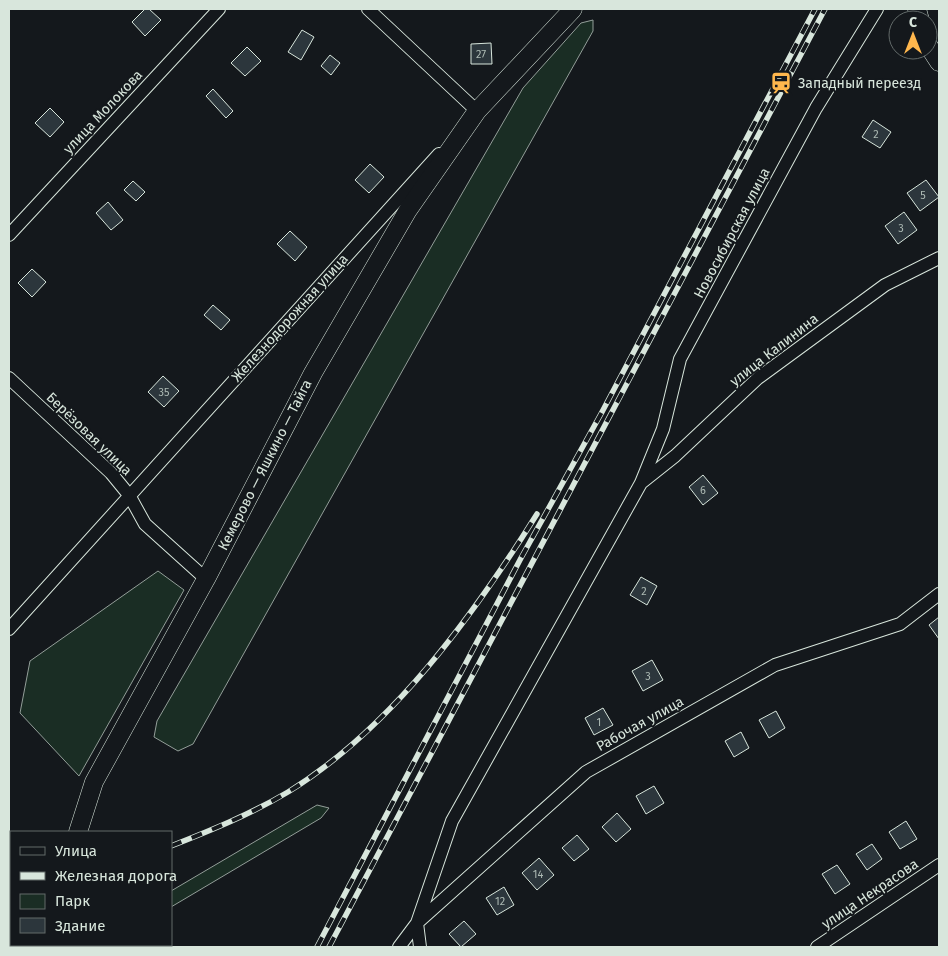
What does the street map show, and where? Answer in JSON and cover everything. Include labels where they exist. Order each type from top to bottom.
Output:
[{"type":"main road","name":"Железнодорожная улица","points":[[478,111],[573,9]]},
{"type":"main road","name":"Кемерово — Яшкино — Тайга","points":[[78,831],[94,782],[206,579],[318,364],[408,210],[478,111]]},
{"type":"street","name":"улица Молокова","points":[[9,235],[219,9]]},
{"type":"street","points":[[368,9],[478,111]]},
{"type":"street","name":"Новосибирская улица","points":[[417,922],[452,822],[641,483],[663,430],[680,359],[816,108],[877,9]]},
{"type":"street","name":"Железнодорожная улица","points":[[9,629],[478,111]]},
{"type":"street","name":"улица Калинина","points":[[641,483],[675,456],[758,378],[885,285],[939,258]]},
{"type":"street","name":"Берёзовая улица","points":[[9,378],[111,473],[129,495],[145,524],[206,579]]},
{"type":"street","name":"Рабочая улица","points":[[399,947],[417,922],[586,772],[774,665],[900,624],[939,594]]},
{"type":"street","name":"улица Некрасова","points":[[817,947],[939,865]]},
{"type":"street","points":[[417,922],[420,947]]},
{"type":"green space","points":[[593,20],[593,31],[193,744],[178,751],[154,737],[157,721],[523,88],[581,23]]},
{"type":"green space","points":[[158,571],[184,590],[79,776],[20,713],[30,661]]},
{"type":"green space","points":[[317,805],[329,808],[321,818],[172,906],[172,890]]},
{"type":"building","points":[[145,9],[149,9],[161,20],[145,36],[132,22]]},
{"type":"building","points":[[302,30],[314,37],[301,60],[288,52]]},
{"type":"building","points":[[491,43],[492,64],[471,64],[471,44]]},
{"type":"building","points":[[247,47],[261,61],[245,76],[231,63]]},
{"type":"building","points":[[330,55],[340,63],[331,75],[321,66]]},
{"type":"building","points":[[213,89],[233,111],[226,118],[206,96]]},
{"type":"building","points":[[50,108],[64,122],[50,137],[35,123]]},
{"type":"building","points":[[873,120],[891,132],[880,148],[862,137]]},
{"type":"building","points":[[370,164],[384,177],[369,193],[355,180]]},
{"type":"building","points":[[926,180],[939,197],[920,211],[907,193]]},
{"type":"building","points":[[133,181],[145,192],[136,201],[124,190]]},
{"type":"building","points":[[108,202],[123,220],[111,230],[96,213]]},
{"type":"building","points":[[904,212],[917,230],[898,244],[885,226]]},
{"type":"building","points":[[290,231],[307,247],[295,261],[277,244]]},
{"type":"building","points":[[32,269],[46,282],[32,297],[18,283]]},
{"type":"building","points":[[213,305],[230,320],[221,330],[204,315]]},
{"type":"building","points":[[163,376],[179,391],[164,407],[148,392]]},
{"type":"building","points":[[703,475],[718,493],[703,505],[689,487]]},
{"type":"building","points":[[641,577],[657,586],[647,605],[630,595]]},
{"type":"building","points":[[939,617],[939,639],[929,625]]},
{"type":"building","points":[[652,660],[663,680],[643,691],[632,671]]},
{"type":"building","points":[[603,708],[613,725],[594,735],[585,718]]},
{"type":"building","points":[[776,711],[785,728],[769,738],[759,720]]},
{"type":"building","points":[[741,732],[749,748],[734,757],[725,741]]},
{"type":"building","points":[[654,786],[664,803],[646,814],[636,796]]},
{"type":"building","points":[[617,813],[631,829],[616,842],[602,827]]},
{"type":"building","points":[[906,821],[917,839],[900,849],[889,832]]},
{"type":"building","points":[[577,835],[589,849],[574,861],[562,848]]},
{"type":"building","points":[[872,844],[882,859],[867,870],[856,854]]},
{"type":"building","points":[[539,858],[554,875],[537,890],[522,873]]},
{"type":"building","points":[[837,865],[850,884],[835,894],[822,874]]},
{"type":"building","points":[[504,887],[514,905],[497,915],[486,898]]},
{"type":"building","points":[[464,921],[476,934],[461,947],[449,934]]},
{"type":"railway","points":[[317,947],[521,558],[602,412],[815,9]]},
{"type":"railway","points":[[329,947],[825,9]]},
{"type":"railway","points":[[172,846],[231,821],[288,792],[326,766],[362,736],[396,703],[458,630],[537,514]]},
{"type":"place","name":"Западный переезд","points":[[781,83]]}]
